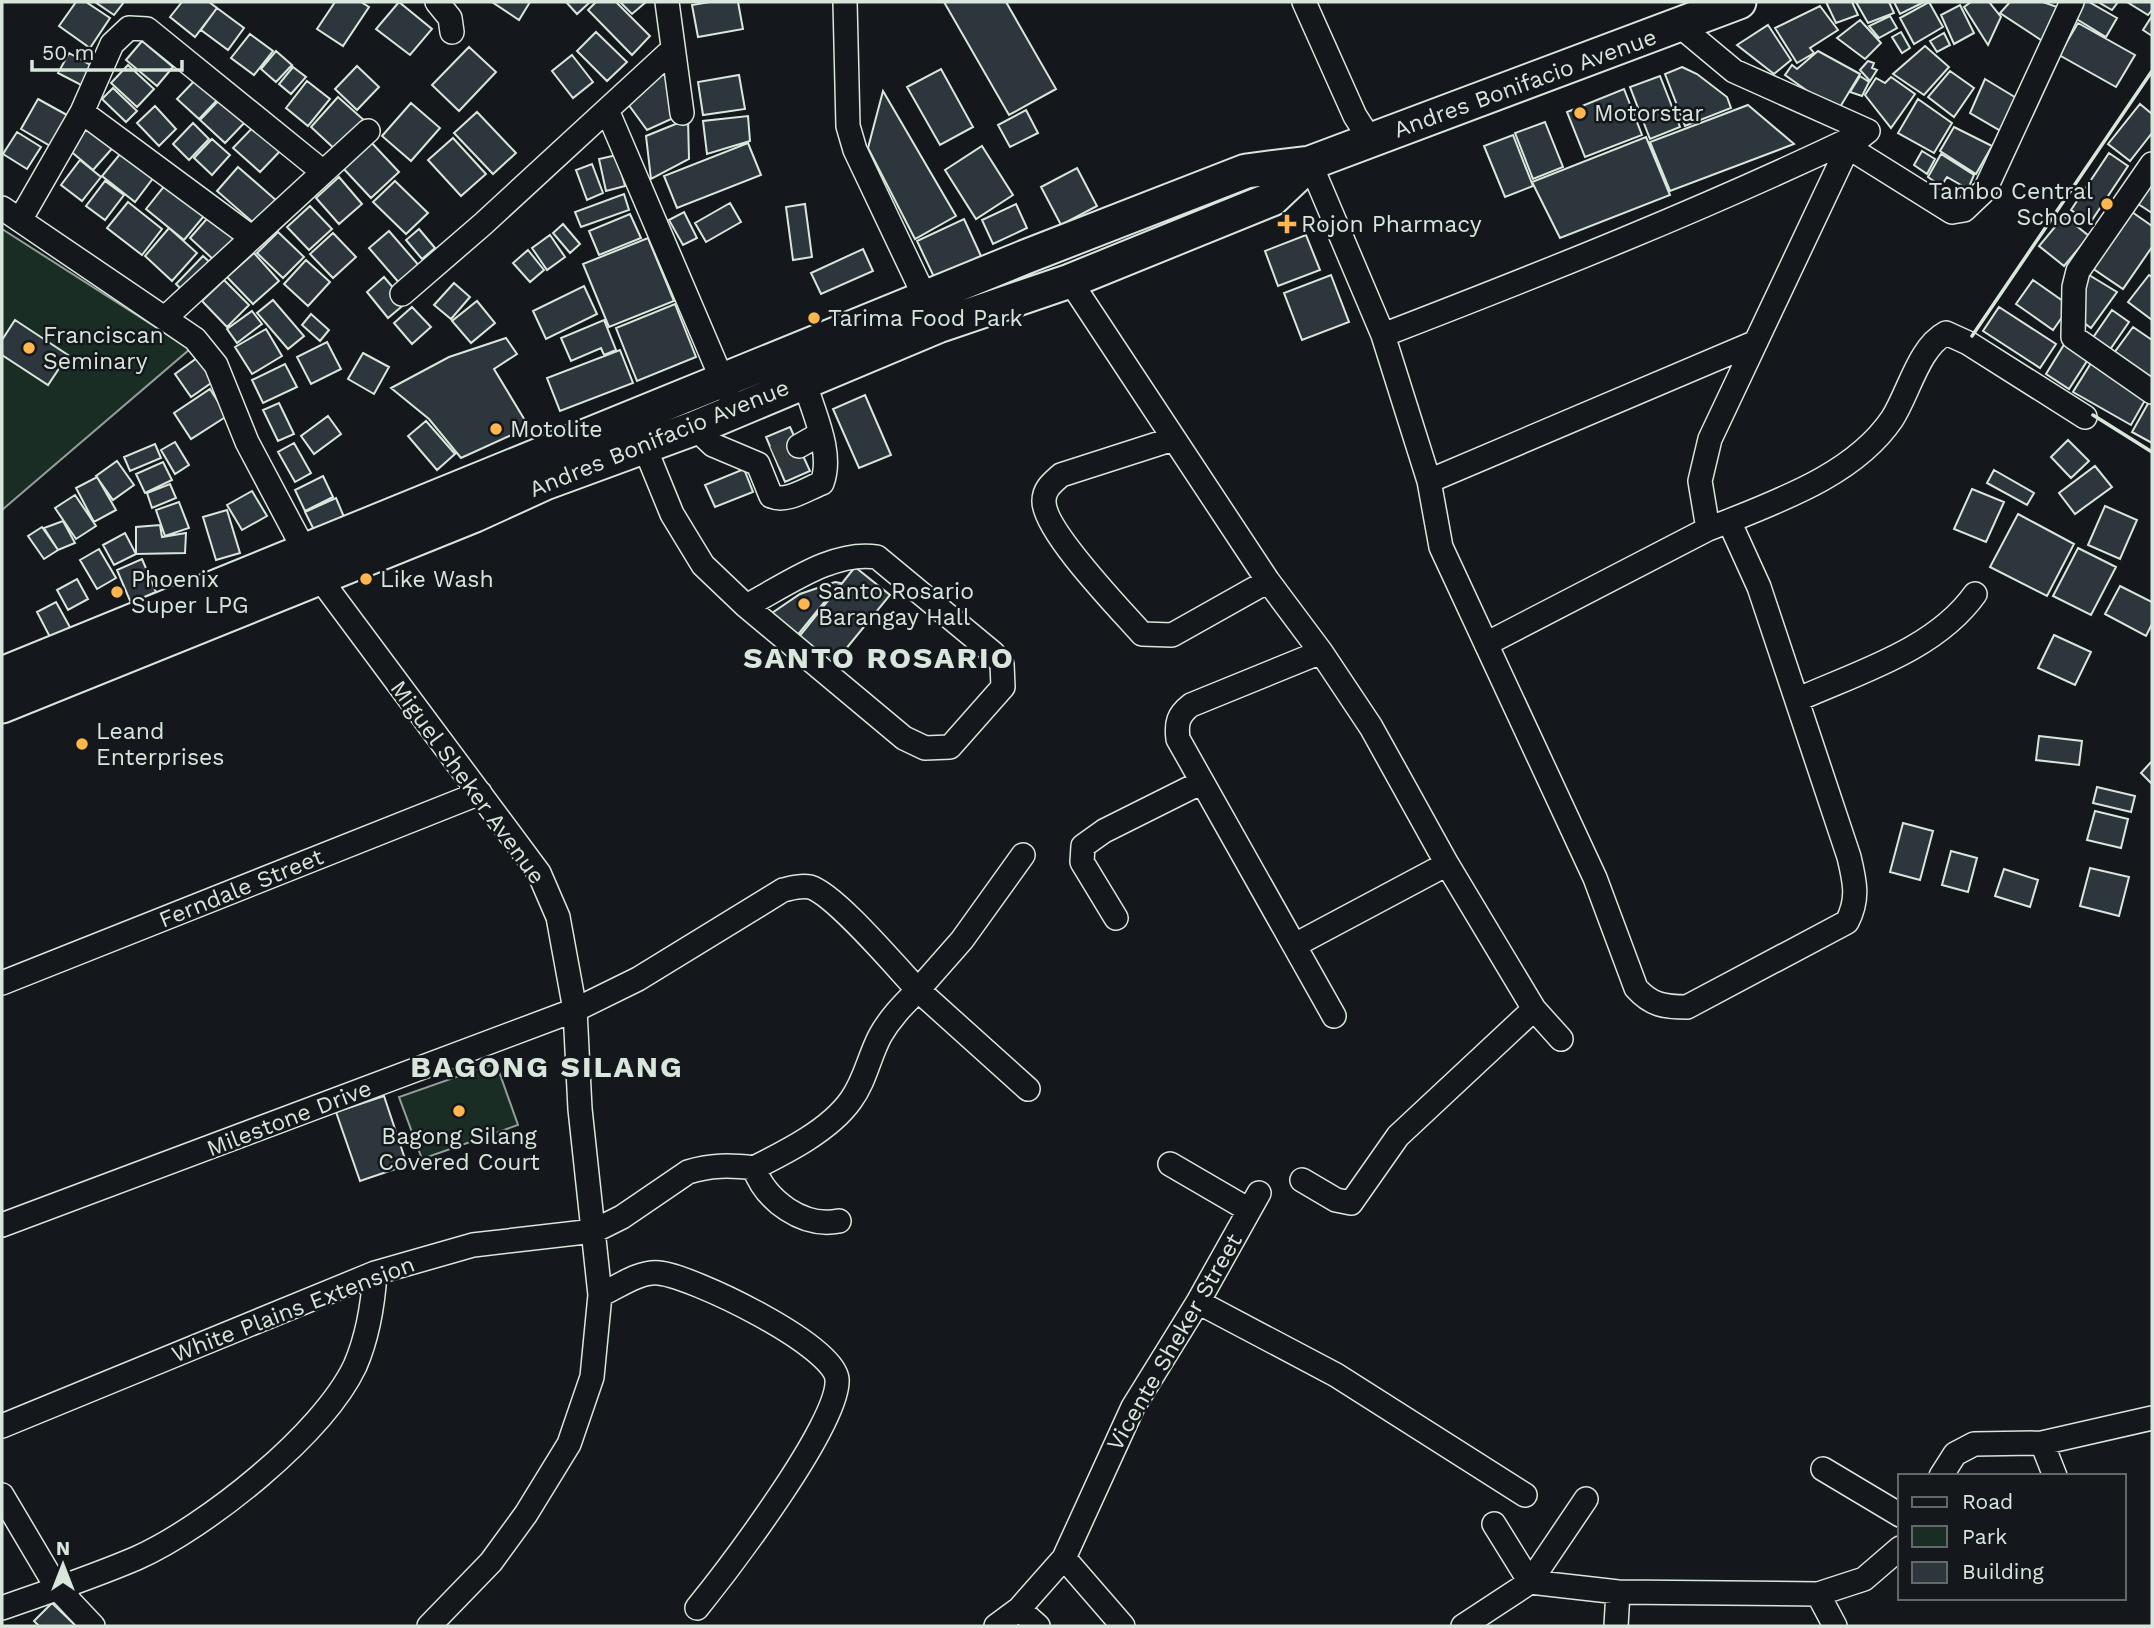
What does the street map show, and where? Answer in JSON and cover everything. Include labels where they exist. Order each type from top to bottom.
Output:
[{"type":"highway","name":"Andres Bonifacio Avenue","points":[[2,706],[310,563],[729,396],[931,312],[1246,172],[1310,163],[1739,2]]},
{"type":"highway","name":"Andres Bonifacio Avenue","points":[[2,674],[310,563],[645,448],[695,428],[729,396],[804,380],[931,312],[1070,281],[1272,199],[1310,163]]},
{"type":"street","points":[[437,2],[450,19],[452,32]]},
{"type":"street","points":[[667,2],[682,113]]},
{"type":"street","points":[[845,2],[847,105],[855,150],[931,312]]},
{"type":"street","points":[[1304,2],[1355,116],[1371,141]]},
{"type":"street","points":[[1848,147],[1952,212],[1964,210],[1984,190],[2071,2]]},
{"type":"street","points":[[1680,26],[1734,71],[1868,131]]},
{"type":"street","points":[[11,214],[82,112],[112,44],[129,28],[147,29],[322,171]]},
{"type":"street","points":[[402,294],[483,224],[673,49]]},
{"type":"street","points":[[607,110],[729,396]]},
{"type":"street","points":[[82,112],[251,237]]},
{"type":"street","points":[[166,317],[368,131]]},
{"type":"street","points":[[1310,163],[1383,335],[1429,481],[1441,547],[1595,878],[1636,988],[1647,1000],[1664,1007],[1687,1007],[1830,933],[1847,922],[1855,905],[1856,889],[1849,857],[1798,699],[1744,549],[1718,525],[1701,499],[1703,462],[1756,342],[1848,147],[1868,131]]},
{"type":"street","points":[[1383,335],[1734,195],[1868,131]]},
{"type":"street","points":[[2152,164],[2078,271],[2074,287],[2073,337],[2152,392]]},
{"type":"street","name":"Miguel Sheker Avenue","points":[[11,214],[195,338],[216,365],[247,442],[310,563],[539,873],[558,918],[576,1010],[580,1109],[600,1295],[593,1377],[569,1444],[526,1514],[491,1562],[438,1625]]},
{"type":"street","points":[[1070,281],[1172,439],[1371,727],[1447,864],[1534,1009],[1561,1039]]},
{"type":"street","points":[[1486,644],[1718,525],[1806,488],[1871,443],[1892,419],[1929,348],[1946,333],[1968,342],[2085,417]]},
{"type":"street","points":[[1429,481],[1756,342]]},
{"type":"street","points":[[695,428],[713,445],[766,461],[771,496],[779,499],[822,482],[826,461],[804,380]]},
{"type":"street","points":[[799,446],[820,434]]},
{"type":"street","points":[[1172,439],[1061,475],[1047,487],[1043,500],[1047,519],[1082,565],[1142,634],[1172,635],[1268,581]]},
{"type":"street","points":[[645,448],[672,514],[703,565],[746,606],[904,738],[925,748],[950,747],[1003,687],[1005,677],[1002,664],[993,653],[877,557],[860,554],[841,558],[746,606]]},
{"type":"street","points":[[1798,699],[1901,653],[1941,630],[1958,617],[1975,594]]},
{"type":"street","points":[[1321,652],[1191,705],[1180,714],[1176,724],[1178,739],[1334,1016]]},
{"type":"street","points":[[1116,918],[1082,862],[1083,846],[1104,831],[1202,782]]},
{"type":"street","name":"Ferndale Street","points":[[2,983],[480,793]]},
{"type":"street","points":[[594,1231],[622,1217],[688,1172],[725,1165],[754,1168],[777,1156],[843,1111],[853,1098],[879,1037],[894,1014],[962,940],[1023,855]]},
{"type":"street","points":[[1295,944],[1447,864]]},
{"type":"street","name":"Milestone Drive","points":[[2,1225],[576,1010],[638,979],[783,890],[797,886],[812,888],[831,900],[918,990]]},
{"type":"street","points":[[918,990],[1028,1089]]},
{"type":"street","points":[[1302,1180],[1336,1200],[1351,1203],[1398,1136],[1534,1009]]},
{"type":"street","name":"Vicente Sheker Street","points":[[996,1626],[1019,1609],[1064,1558],[1133,1407],[1198,1302],[1254,1202],[1170,1164]]},
{"type":"street","points":[[754,1168],[758,1181],[795,1214],[812,1223],[839,1222]]},
{"type":"street","name":"White Plains Extension","points":[[2,1426],[376,1273],[473,1244],[594,1231]]},
{"type":"street","points":[[2,1608],[139,1557],[201,1520],[267,1471],[321,1414],[354,1367],[373,1313],[376,1273]]},
{"type":"street","points":[[600,1295],[648,1274],[682,1278],[813,1346],[832,1364],[837,1379],[823,1423],[775,1505],[697,1608]]},
{"type":"street","points":[[1198,1302],[1336,1376],[1525,1495]]},
{"type":"street","points":[[1942,1474],[1955,1454],[1974,1444],[2042,1443],[2152,1418]]},
{"type":"street","points":[[2042,1443],[2054,1474]]},
{"type":"street","points":[[1824,1469],[1898,1514]]},
{"type":"street","points":[[2,1495],[57,1588],[93,1626]]},
{"type":"street","points":[[1463,1626],[1530,1582],[1586,1499]]},
{"type":"street","points":[[1494,1524],[1530,1582]]},
{"type":"street","points":[[1530,1582],[1618,1592],[1818,1594],[1864,1579],[1898,1550]]},
{"type":"street","points":[[1064,1558],[1123,1626]]},
{"type":"street","points":[[1616,1626],[1618,1592]]},
{"type":"street","points":[[1818,1594],[1835,1626]]},
{"type":"street","points":[[1019,1609],[1038,1626]]},
{"type":"green space","points":[[2,229],[190,349],[2,510]]},
{"type":"green space","name":"Bagong Silang Covered Court","points":[[496,1063],[518,1125],[422,1159],[399,1097]]},
{"type":"building","points":[[76,2],[86,2],[110,18],[90,48],[59,26]]},
{"type":"building","points":[[95,2],[124,2],[114,15]]},
{"type":"building","points":[[182,2],[209,2],[217,8],[195,37],[170,17]]},
{"type":"building","points":[[335,2],[361,2],[369,7],[343,46],[317,29]]},
{"type":"building","points":[[399,2],[432,29],[410,55],[376,29]]},
{"type":"building","points":[[492,2],[530,2],[519,20]]},
{"type":"building","points":[[566,2],[590,2],[577,14]]},
{"type":"building","points":[[596,2],[616,2],[650,36],[632,55],[588,10]]},
{"type":"building","points":[[620,2],[646,2],[632,14]]},
{"type":"building","points":[[738,2],[743,29],[698,37],[692,5]]},
{"type":"building","points":[[944,2],[1006,2],[1056,89],[1009,115]]},
{"type":"building","points":[[1826,2],[1852,2],[1858,15],[1836,23]]},
{"type":"building","points":[[1856,2],[1889,2],[1894,13],[1868,23]]},
{"type":"building","points":[[1894,2],[1924,2],[1900,14]]},
{"type":"building","points":[[1929,2],[1943,27],[1914,44],[1900,18]]},
{"type":"building","points":[[1971,2],[1989,2],[2001,17],[1988,45],[1964,7]]},
{"type":"building","points":[[2010,2],[2043,2],[2060,8],[2044,42],[2000,13]]},
{"type":"building","points":[[2079,2],[2089,2],[2117,18],[2106,37],[2070,15]]},
{"type":"building","points":[[2098,2],[2118,2],[2112,10]]},
{"type":"building","points":[[2127,2],[2152,2],[2152,10],[2148,15]]},
{"type":"building","points":[[1960,5],[1974,33],[1954,44],[1941,15]]},
{"type":"building","points":[[1820,6],[1838,30],[1810,48],[1814,53],[1797,63],[1775,28]]},
{"type":"building","points":[[217,8],[244,28],[228,50],[201,30]]},
{"type":"building","points":[[1890,16],[1897,28],[1879,38],[1869,26]]},
{"type":"building","points":[[2152,16],[2152,36],[2143,30]]},
{"type":"building","points":[[1860,20],[1881,43],[1865,59],[1837,38]]},
{"type":"building","points":[[2078,23],[2135,55],[2116,87],[2059,55]]},
{"type":"building","points":[[1768,25],[1791,60],[1774,74],[1737,45]]},
{"type":"building","points":[[596,32],[627,62],[607,81],[577,51]]},
{"type":"building","points":[[1901,32],[1910,48],[1902,53],[1892,37]]},
{"type":"building","points":[[1944,33],[1950,45],[1937,52],[1930,41]]},
{"type":"building","points":[[250,34],[273,51],[254,75],[231,58]]},
{"type":"building","points":[[142,41],[173,67],[157,86],[126,60]]},
{"type":"building","points":[[1925,46],[1949,67],[1924,95],[1893,74]]},
{"type":"building","points":[[469,47],[496,72],[459,111],[432,85]]},
{"type":"building","points":[[276,51],[292,65],[276,82],[261,69]]},
{"type":"building","points":[[1818,51],[1860,74],[1837,112],[1785,75],[1792,65],[1797,69]]},
{"type":"building","points":[[69,53],[94,67],[83,86],[58,73]]},
{"type":"building","points":[[572,55],[593,82],[573,98],[552,71]]},
{"type":"building","points":[[1868,61],[1874,63],[1872,68],[1877,70],[1870,81],[1860,70]]},
{"type":"building","points":[[672,64],[678,116],[647,130],[628,104]]},
{"type":"building","points":[[128,65],[154,89],[137,107],[111,83]]},
{"type":"building","points":[[357,66],[379,87],[357,110],[335,89]]},
{"type":"building","points":[[293,67],[306,77],[291,94],[279,84]]},
{"type":"building","points":[[1682,67],[1697,74],[1727,97],[1731,108],[1685,126],[1665,74]]},
{"type":"building","points":[[941,69],[973,127],[940,145],[907,87]]},
{"type":"building","points":[[1950,71],[1974,88],[1954,117],[1928,97]]},
{"type":"building","points":[[200,75],[222,95],[199,119],[177,99]]},
{"type":"building","points":[[739,75],[745,109],[703,115],[698,82]]},
{"type":"building","points":[[1660,76],[1680,127],[1650,139],[1630,87]]},
{"type":"building","points":[[1860,76],[1869,82],[1862,96],[1850,92]]},
{"type":"building","points":[[1891,77],[1915,94],[1891,128],[1865,95],[1876,78],[1885,83]]},
{"type":"building","points":[[1985,79],[2023,102],[2006,134],[1970,113]]},
{"type":"building","points":[[307,81],[330,99],[308,126],[286,108]]},
{"type":"building","points":[[113,88],[137,111],[126,122],[102,99]]},
{"type":"building","points":[[1624,89],[1642,135],[1585,157],[1567,112]]},
{"type":"building","points":[[883,91],[956,216],[915,239],[868,148]]},
{"type":"building","points":[[223,96],[248,119],[225,143],[200,120]]},
{"type":"building","points":[[338,97],[366,122],[338,152],[311,127]]},
{"type":"building","points":[[38,99],[76,120],[59,151],[21,129]]},
{"type":"building","points":[[1918,99],[1952,123],[1934,153],[1898,133]]},
{"type":"building","points":[[411,103],[440,128],[411,161],[382,136]]},
{"type":"building","points":[[2140,104],[2152,114],[2152,133],[2130,161],[2108,144]]},
{"type":"building","points":[[1748,105],[1794,144],[1670,191],[1650,142]]},
{"type":"building","points":[[155,106],[176,129],[159,146],[137,123]]},
{"type":"building","points":[[1026,110],[1038,133],[1010,147],[998,125]]},
{"type":"building","points":[[477,112],[516,153],[493,174],[454,133]]},
{"type":"building","points":[[748,116],[750,141],[707,154],[703,121]]},
{"type":"building","points":[[688,119],[689,159],[651,179],[646,136]]},
{"type":"building","points":[[92,122],[117,143],[93,170],[68,149]]},
{"type":"building","points":[[258,122],[285,146],[260,172],[233,148]]},
{"type":"building","points":[[1545,122],[1563,167],[1533,179],[1515,133]]},
{"type":"building","points":[[193,123],[209,139],[189,160],[173,144]]},
{"type":"building","points":[[1954,127],[1992,146],[1976,174],[1940,151]]},
{"type":"building","points":[[17,132],[41,147],[27,169],[3,154]]},
{"type":"building","points":[[1513,135],[1533,186],[1505,197],[1484,146]]},
{"type":"building","points":[[1646,137],[1670,195],[1560,238],[1532,182]]},
{"type":"building","points":[[453,138],[486,174],[461,196],[428,160]]},
{"type":"building","points":[[212,139],[230,155],[212,175],[194,158]]},
{"type":"building","points":[[370,141],[399,172],[371,198],[342,167]]},
{"type":"building","points":[[748,143],[761,175],[677,208],[664,176]]},
{"type":"building","points":[[982,146],[1013,195],[976,219],[945,170]]},
{"type":"building","points":[[125,148],[157,173],[135,202],[102,176]]},
{"type":"building","points":[[1922,151],[1935,159],[1927,174],[1914,165]]},
{"type":"building","points":[[2109,153],[2128,166],[2090,223],[2071,210]]},
{"type":"building","points":[[1941,154],[1974,175],[1968,189],[1947,177],[1941,186],[1928,177]]},
{"type":"building","points":[[617,155],[625,186],[606,191],[599,159]]},
{"type":"building","points":[[80,160],[101,177],[82,201],[61,185]]},
{"type":"building","points":[[592,164],[603,193],[587,200],[576,170]]},
{"type":"building","points":[[238,167],[277,201],[256,225],[217,191]]},
{"type":"building","points":[[1077,168],[1097,206],[1061,225],[1041,187]]},
{"type":"building","points":[[2152,175],[2152,213],[2135,202]]},
{"type":"building","points":[[339,177],[362,204],[339,224],[316,198]]},
{"type":"building","points":[[170,179],[209,210],[184,240],[146,209]]},
{"type":"building","points":[[105,181],[124,195],[105,220],[86,206]]},
{"type":"building","points":[[395,181],[428,213],[406,234],[373,202]]},
{"type":"building","points":[[624,194],[629,210],[581,227],[575,212]]},
{"type":"building","points":[[128,202],[162,229],[142,255],[107,228]]},
{"type":"building","points":[[730,203],[741,222],[706,242],[695,223]]},
{"type":"building","points":[[805,204],[812,257],[793,260],[786,207]]},
{"type":"building","points":[[1016,204],[1027,228],[993,244],[982,220]]},
{"type":"building","points":[[310,206],[332,229],[309,250],[287,227]]},
{"type":"building","points":[[684,212],[697,238],[683,245],[669,220]]},
{"type":"building","points":[[2132,212],[2152,226],[2152,247],[2123,289],[2092,268]]},
{"type":"building","points":[[212,213],[238,236],[215,261],[190,238]]},
{"type":"building","points":[[630,214],[641,238],[599,255],[589,231]]},
{"type":"building","points":[[2064,216],[2089,236],[2064,266],[2039,246]]},
{"type":"building","points":[[964,219],[981,256],[934,277],[917,241]]},
{"type":"building","points":[[563,224],[580,244],[570,253],[553,233]]},
{"type":"building","points":[[169,228],[197,253],[172,281],[145,256]]},
{"type":"building","points":[[419,229],[435,248],[422,259],[406,240]]},
{"type":"building","points":[[389,231],[421,268],[401,285],[369,248]]},
{"type":"building","points":[[278,232],[304,257],[283,278],[257,253]]},
{"type":"building","points":[[333,233],[356,257],[333,278],[310,254]]},
{"type":"building","points":[[550,235],[565,257],[547,270],[532,248]]},
{"type":"building","points":[[1306,235],[1320,270],[1278,286],[1265,251]]},
{"type":"building","points":[[648,238],[674,301],[609,327],[583,264]]},
{"type":"building","points":[[863,249],[873,271],[821,294],[811,273]]},
{"type":"building","points":[[528,250],[544,270],[530,282],[513,263]]},
{"type":"building","points":[[254,253],[279,281],[253,304],[227,277]]},
{"type":"building","points":[[203,256],[214,266],[186,294],[176,284]]},
{"type":"building","points":[[306,260],[330,282],[308,306],[284,284]]},
{"type":"building","points":[[1331,275],[1349,322],[1302,340],[1284,293]]},
{"type":"building","points":[[2089,275],[2117,292],[2091,328],[2080,320],[2082,288]]},
{"type":"building","points":[[2149,275],[2152,277],[2152,320],[2128,302]]},
{"type":"building","points":[[384,277],[406,303],[388,318],[367,292]]},
{"type":"building","points":[[224,280],[249,305],[227,327],[202,301]]},
{"type":"building","points":[[2033,280],[2070,306],[2053,330],[2016,304]]},
{"type":"building","points":[[454,283],[470,297],[451,319],[434,305]]},
{"type":"building","points":[[584,286],[597,314],[546,339],[533,311]]},
{"type":"building","points":[[273,300],[304,336],[288,349],[257,313]]},
{"type":"building","points":[[477,301],[495,323],[471,343],[452,321]]},
{"type":"building","points":[[675,304],[696,357],[637,381],[616,328]]},
{"type":"building","points":[[412,307],[431,327],[412,344],[394,323]]},
{"type":"building","points":[[1999,307],[2056,344],[2040,368],[1983,331]]},
{"type":"building","points":[[2112,310],[2129,322],[2109,351],[2092,339]]},
{"type":"building","points":[[252,311],[262,324],[237,343],[227,329]]},
{"type":"building","points":[[311,314],[329,330],[320,341],[302,325]]},
{"type":"building","name":"Franciscan Seminary","points":[[15,320],[68,355],[48,385],[2,355],[2,340]]},
{"type":"building","points":[[604,320],[616,350],[604,355],[601,348],[571,361],[561,338]]},
{"type":"building","points":[[2133,327],[2152,340],[2152,378],[2114,353]]},
{"type":"building","points":[[266,329],[282,356],[252,374],[235,347]]},
{"type":"building","points":[[506,338],[517,354],[494,369],[529,427],[461,458],[429,419],[391,388],[449,357]]},
{"type":"building","points":[[327,342],[341,369],[311,384],[297,357]]},
{"type":"building","points":[[2065,343],[2089,358],[2069,389],[2046,374]]},
{"type":"building","points":[[620,350],[633,383],[560,411],[547,378]]},
{"type":"building","points":[[363,353],[389,367],[374,394],[348,379]]},
{"type":"building","points":[[197,358],[214,381],[191,397],[175,374]]},
{"type":"building","points":[[2091,363],[2148,395],[2131,425],[2073,392]]},
{"type":"building","points":[[285,364],[297,387],[263,403],[252,380]]},
{"type":"building","points":[[210,389],[227,416],[191,439],[174,413]]},
{"type":"building","points":[[865,395],[891,455],[859,468],[833,409]]},
{"type":"building","points":[[2150,400],[2152,402],[2152,443],[2132,432]]},
{"type":"building","points":[[279,403],[294,434],[278,441],[263,410]]},
{"type":"building","points":[[328,416],[341,434],[314,454],[301,436]]},
{"type":"building","points":[[426,421],[455,454],[437,470],[408,436]]},
{"type":"building","points":[[790,427],[810,471],[785,482],[766,437]]},
{"type":"building","points":[[2068,440],[2089,461],[2071,478],[2051,457]]},
{"type":"building","points":[[175,442],[189,465],[175,474],[161,450]]},
{"type":"building","points":[[294,443],[311,473],[295,482],[278,452]]},
{"type":"building","points":[[155,444],[161,458],[130,471],[124,457]]},
{"type":"building","points":[[117,461],[134,485],[113,500],[96,476]]},
{"type":"building","points":[[163,462],[172,480],[145,493],[136,474]]},
{"type":"building","points":[[2095,466],[2112,487],[2075,514],[2059,493]]},
{"type":"building","points":[[744,469],[753,492],[715,507],[705,485]]},
{"type":"building","points":[[1994,470],[2034,493],[2027,505],[1987,483]]},
{"type":"building","points":[[323,476],[333,497],[305,511],[295,490]]},
{"type":"building","points":[[97,477],[116,510],[94,522],[76,488]]},
{"type":"building","points":[[170,484],[176,498],[152,508],[147,493]]},
{"type":"building","points":[[1972,489],[2004,502],[1986,542],[1954,529]]},
{"type":"building","points":[[252,491],[267,516],[242,530],[227,505]]},
{"type":"building","points":[[75,495],[96,526],[76,539],[55,508]]},
{"type":"building","points":[[336,498],[344,517],[314,530],[305,512]]},
{"type":"building","points":[[179,502],[189,528],[165,536],[156,510]]},
{"type":"building","points":[[2105,506],[2137,520],[2120,559],[2088,545]]},
{"type":"building","points":[[227,510],[240,553],[216,560],[203,517]]},
{"type":"building","points":[[2018,514],[2074,544],[2047,596],[1990,567]]},
{"type":"building","points":[[63,521],[75,543],[58,550],[44,528]]},
{"type":"building","points":[[160,525],[162,537],[186,533],[185,553],[136,554],[136,527]]},
{"type":"building","points":[[42,527],[58,550],[44,559],[28,536]]},
{"type":"building","points":[[125,533],[136,554],[114,565],[103,545]]},
{"type":"building","points":[[2078,548],[2116,567],[2091,615],[2053,596]]},
{"type":"building","points":[[99,549],[116,578],[97,589],[80,560]]},
{"type":"building","points":[[142,559],[156,592],[131,603],[117,570]]},
{"type":"building","points":[[855,567],[890,595],[832,666],[798,638]]},
{"type":"building","points":[[77,579],[88,599],[68,610],[57,590]]},
{"type":"building","name":"Santo Rosario Barangay Hall","points":[[835,582],[840,583],[796,637],[769,615],[800,594]]},
{"type":"building","points":[[2120,586],[2152,602],[2152,624],[2146,636],[2105,614]]},
{"type":"building","points":[[56,602],[71,629],[51,639],[37,612]]},
{"type":"building","points":[[2054,635],[2091,652],[2075,685],[2038,668]]},
{"type":"building","points":[[2039,736],[2082,741],[2079,765],[2036,760]]},
{"type":"building","points":[[2152,761],[2152,784],[2141,773]]},
{"type":"building","points":[[2097,787],[2135,796],[2131,812],[2093,803]]},
{"type":"building","points":[[2095,811],[2128,819],[2121,848],[2087,840]]},
{"type":"building","points":[[1903,823],[1933,831],[1920,880],[1890,872]]},
{"type":"building","points":[[1951,851],[1977,858],[1968,892],[1942,885]]},
{"type":"building","points":[[2090,868],[2129,877],[2119,916],[2080,906]]},
{"type":"building","points":[[2004,869],[2038,880],[2030,907],[1995,896]]},
{"type":"building","points":[[384,1096],[407,1165],[360,1181],[336,1112]]},
{"type":"building","points":[[52,1603],[76,1626],[39,1626],[34,1621]]},
{"type":"tunnel","points":[[775,457],[799,446]]},
{"type":"wall","points":[[1972,336],[2152,71]]},
{"type":"wall","points":[[2093,415],[2152,452]]},
{"type":"place","name":"Motorstar","points":[[1580,113]]},
{"type":"place","name":"Tambo Central School","points":[[2107,204]]},
{"type":"place","name":"Rojon Pharmacy","points":[[1287,224]]},
{"type":"place","name":"Tarima Food Park","points":[[814,318]]},
{"type":"place","name":"Franciscan Seminary","points":[[29,348]]},
{"type":"place","name":"Motolite","points":[[496,429]]},
{"type":"place","name":"Like Wash","points":[[366,579]]},
{"type":"place","name":"Phoenix Super LPG","points":[[117,592]]},
{"type":"place","name":"Santo Rosario Barangay Hall","points":[[804,604]]},
{"type":"place","name":"Leand Enterprises","points":[[82,744]]},
{"type":"place","name":"Bagong Silang Covered Court","points":[[459,1111]]},
{"type":"district","name":"SANTO ROSARIO","points":[[879,658]]},
{"type":"district","name":"BAGONG SILANG","points":[[547,1067]]}]
